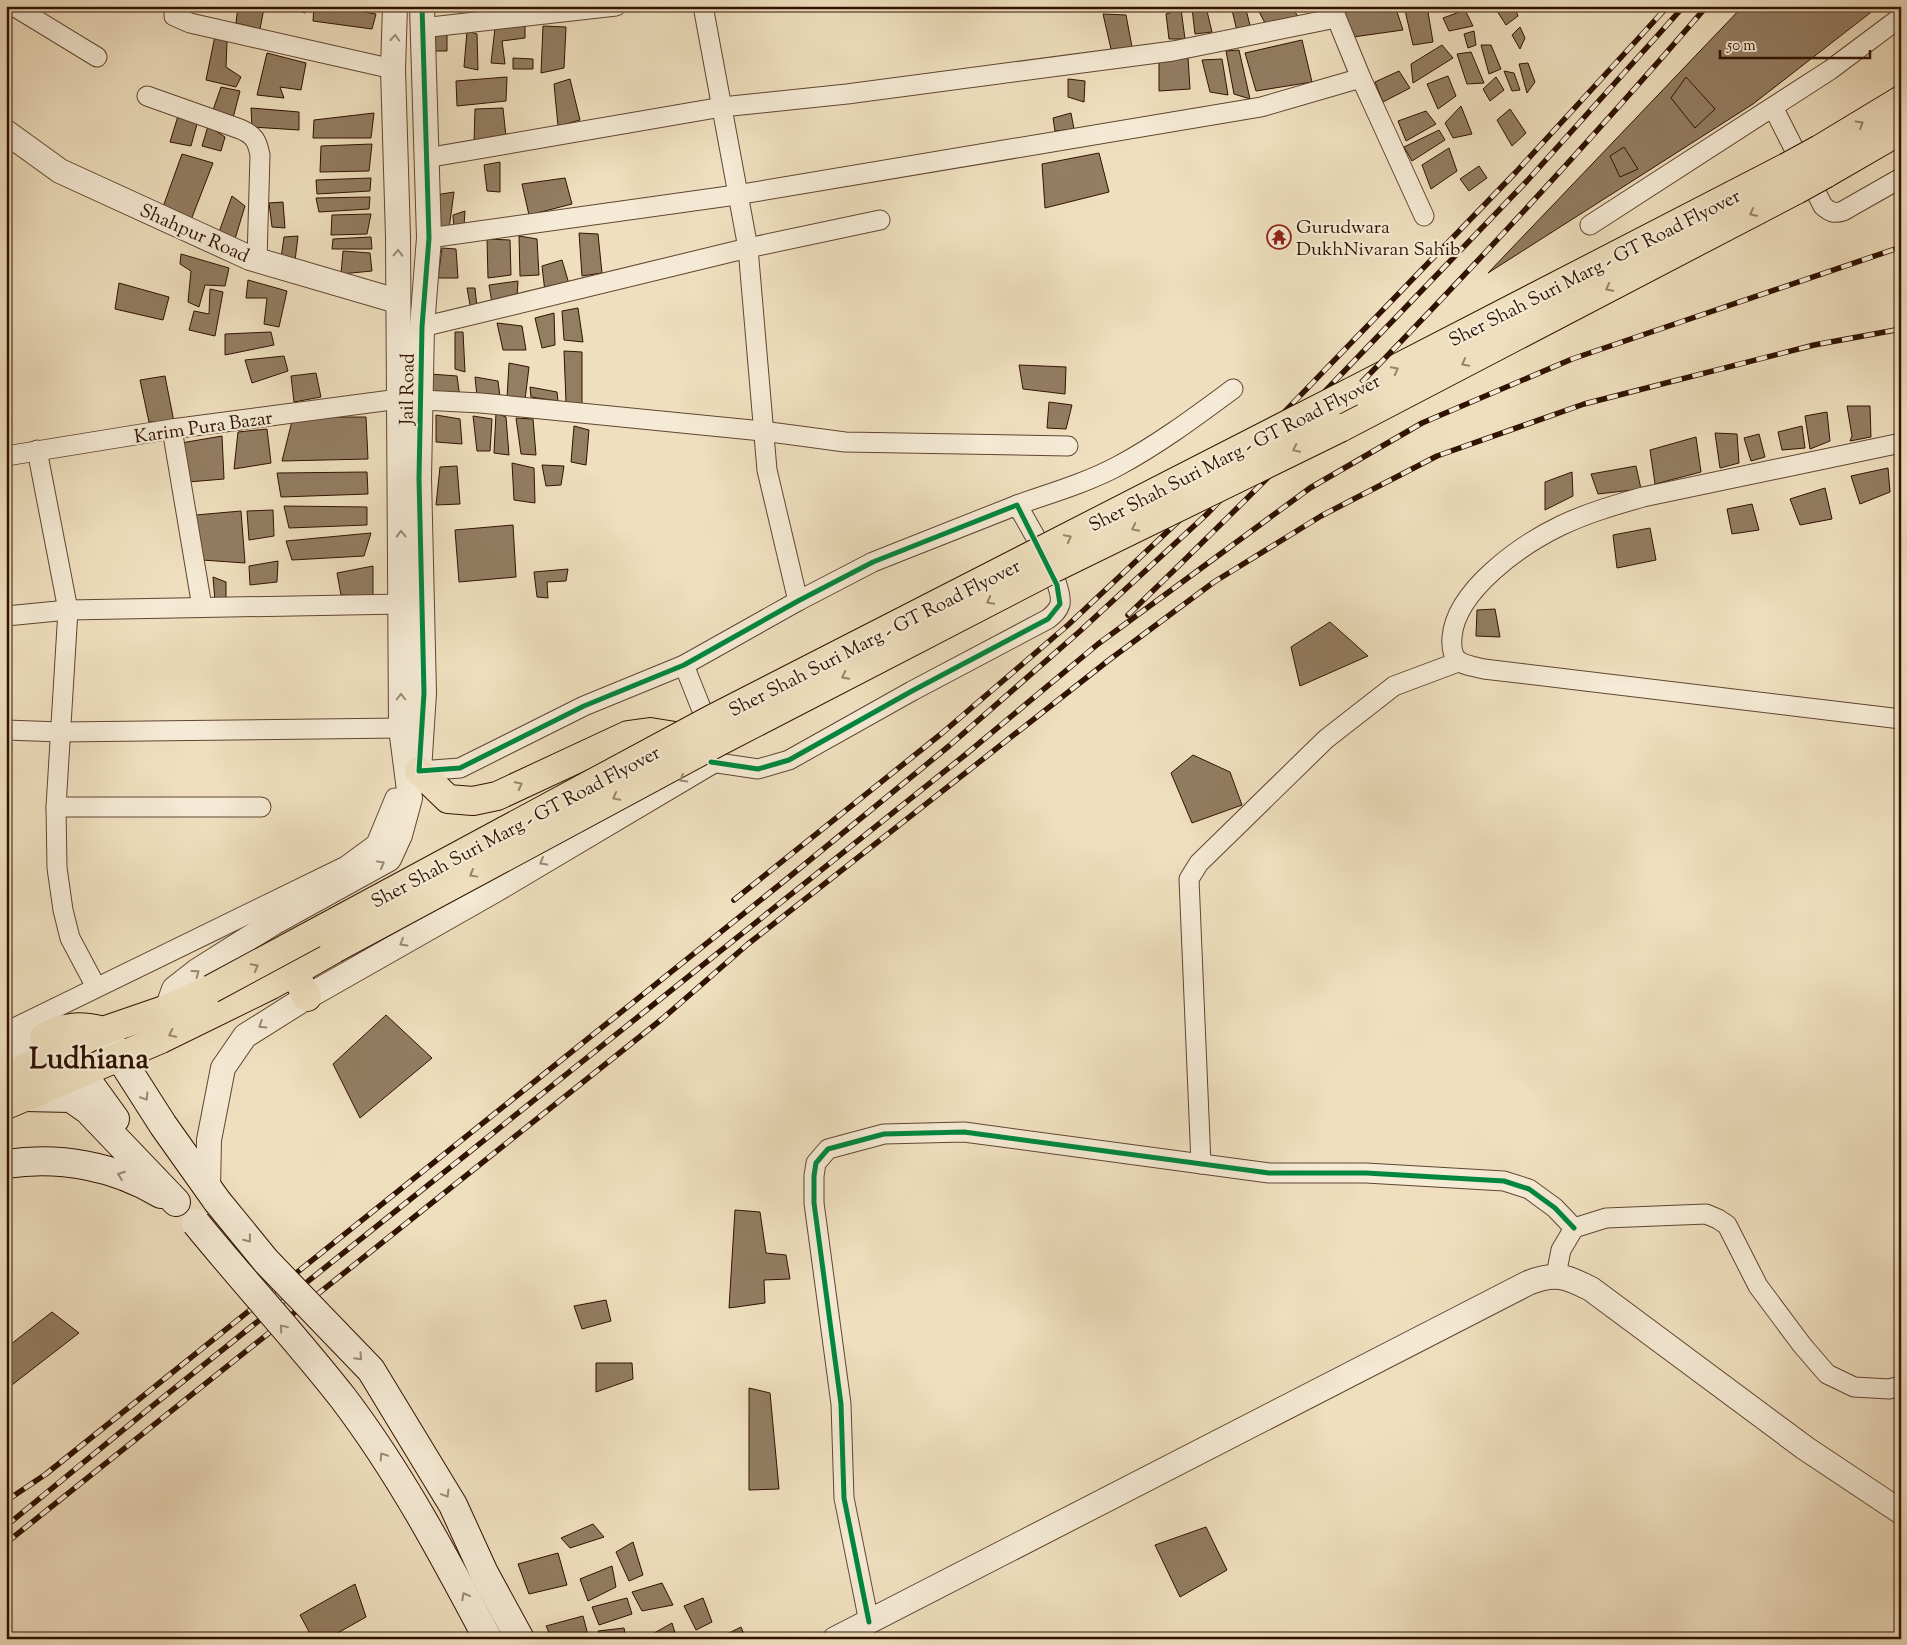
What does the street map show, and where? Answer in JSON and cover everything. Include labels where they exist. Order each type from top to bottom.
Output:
[{"type":"main road","name":"Sher Shah Suri Marg - GT Road Flyover","points":[[103,1031],[166,1009],[226,983],[680,736],[1787,167],[1901,100]]},
{"type":"main road","name":"Sher Shah Suri Marg - GT Road Flyover","points":[[16,1101],[161,1039],[294,972],[720,740],[1052,569],[1349,424],[1796,190],[1901,130]]},
{"type":"main road","points":[[429,781],[448,799],[473,801],[497,796],[628,735],[650,732],[680,736]]},
{"type":"main road","points":[[294,972],[307,997]]},
{"type":"main road","points":[[44,1037],[61,1028],[103,1031],[163,1125],[208,1189],[266,1261],[371,1370],[453,1505],[484,1573],[520,1639]]},
{"type":"main road","points":[[6,1077],[103,1031]]},
{"type":"main road","points":[[81,1072],[178,1203],[342,1398],[380,1452],[428,1528],[488,1639]]},
{"type":"main road","points":[[6,1116],[16,1101],[71,1098],[88,1110],[178,1203]]},
{"type":"main road","points":[[6,1164],[44,1160],[79,1164],[129,1178],[178,1203]]},
{"type":"street","points":[[174,6],[174,16],[190,23],[393,69]]},
{"type":"street","name":"Jail Road","points":[[395,6],[393,69],[398,227],[397,301],[419,478],[424,693],[429,781]]},
{"type":"street","points":[[422,17],[616,6]]},
{"type":"street","points":[[703,6],[736,195],[748,248],[762,431],[767,470],[798,601]]},
{"type":"street","points":[[12,11],[96,57]]},
{"type":"street","points":[[426,158],[722,107],[847,94],[1173,51],[1334,12],[1361,78],[1424,216]]},
{"type":"street","name":"Jail Road","points":[[410,798],[401,728],[402,604],[410,399],[422,327],[429,238],[422,17]]},
{"type":"street","points":[[1590,225],[1830,70],[1901,17]]},
{"type":"street","points":[[429,238],[736,195],[1261,107],[1361,78]]},
{"type":"street","points":[[147,96],[240,129],[252,134],[258,142],[260,155],[257,260]]},
{"type":"street","points":[[1773,107],[1823,206],[1829,211],[1836,213],[1843,211],[1901,178]]},
{"type":"street","name":"Shahpur Road","points":[[6,132],[60,170],[257,260],[397,301]]},
{"type":"street","points":[[422,327],[748,248],[880,220]]},
{"type":"street","points":[[166,1009],[174,989],[197,971],[273,923],[389,859],[400,836],[410,798],[429,781],[460,768],[584,706],[684,665],[798,601],[873,562],[1017,504],[1069,487],[1116,466],[1168,436],[1233,389]]},
{"type":"street","name":"Karim Pura Bazar","points":[[6,456],[172,429],[410,399],[481,403],[762,431],[845,442],[1068,446]]},
{"type":"street","points":[[172,429],[202,607]]},
{"type":"street","points":[[1458,662],[1453,654],[1453,630],[1471,593],[1504,561],[1559,526],[1605,507],[1643,497],[1901,443]]},
{"type":"street","points":[[37,450],[68,610],[56,807],[57,868],[62,910],[70,938],[96,987]]},
{"type":"street","points":[[713,754],[758,769],[788,760],[912,691],[1048,619],[1060,604],[1060,593],[1017,504]]},
{"type":"street","points":[[6,616],[68,610],[402,604]]},
{"type":"street","points":[[1202,1164],[1189,879],[1199,863],[1326,739],[1394,686],[1458,662],[1484,669],[1572,681],[1901,719]]},
{"type":"street","points":[[684,665],[713,754]]},
{"type":"street","points":[[6,730],[60,732],[401,728]]},
{"type":"street","points":[[208,1189],[209,1140],[223,1068],[245,1036],[307,997],[514,879],[713,754]]},
{"type":"street","points":[[6,1032],[346,866],[376,844],[395,798],[410,798]]},
{"type":"street","points":[[56,807],[261,807]]},
{"type":"street","points":[[6,1054],[44,1037]]},
{"type":"street","points":[[869,1622],[844,1498],[841,1404],[814,1203],[816,1163],[828,1149],[884,1134],[964,1132],[1047,1141],[1269,1173],[1366,1173],[1504,1182],[1528,1189],[1555,1208],[1574,1228]]},
{"type":"street","points":[[1556,1275],[1562,1250],[1574,1228],[1606,1218],[1706,1214],[1727,1225],[1758,1286],[1802,1346],[1827,1374],[1854,1387],[1889,1389],[1901,1386]]},
{"type":"street","points":[[835,1639],[1528,1283],[1556,1275],[1571,1279],[1590,1289],[1805,1448],[1896,1505]]},
{"type":"building","points":[[238,6],[264,8],[260,29],[236,23]]},
{"type":"building","points":[[281,6],[307,6],[305,13]]},
{"type":"building","points":[[314,6],[329,6],[376,14],[372,29],[313,21]]},
{"type":"building","points":[[1231,6],[1245,6],[1251,29],[1237,31]]},
{"type":"building","points":[[1256,6],[1292,6],[1298,17],[1265,23]]},
{"type":"building","points":[[1363,6],[1395,6],[1403,30],[1353,37],[1345,13]]},
{"type":"building","points":[[1404,6],[1427,6],[1433,42],[1413,45]]},
{"type":"building","points":[[1498,6],[1514,6],[1518,16],[1506,25],[1495,8]]},
{"type":"building","points":[[1743,6],[1879,6],[1753,104],[1488,273]]},
{"type":"building","points":[[1206,7],[1212,32],[1195,34],[1192,8]]},
{"type":"building","points":[[1181,9],[1185,39],[1169,39],[1166,14]]},
{"type":"building","points":[[1465,10],[1473,26],[1449,31],[1443,18]]},
{"type":"building","points":[[1103,14],[1126,15],[1132,47],[1111,49]]},
{"type":"building","points":[[525,23],[525,38],[502,41],[505,64],[491,63],[495,28]]},
{"type":"building","points":[[543,26],[566,27],[564,68],[541,73]]},
{"type":"building","points":[[1520,27],[1525,38],[1520,49],[1512,35]]},
{"type":"building","points":[[435,29],[447,29],[447,51],[433,51]]},
{"type":"building","points":[[467,31],[477,34],[478,70],[464,67]]},
{"type":"building","points":[[1474,31],[1476,45],[1468,48],[1464,34]]},
{"type":"building","points":[[215,36],[227,42],[226,67],[241,77],[236,87],[206,80]]},
{"type":"building","points":[[1302,40],[1312,82],[1256,91],[1245,53]]},
{"type":"building","points":[[1442,45],[1453,58],[1413,83],[1411,64]]},
{"type":"building","points":[[1481,45],[1491,45],[1501,69],[1489,74]]},
{"type":"building","points":[[1239,50],[1250,99],[1234,94],[1226,51]]},
{"type":"building","points":[[1471,52],[1484,83],[1467,84],[1457,54]]},
{"type":"building","points":[[267,53],[306,63],[301,90],[280,87],[284,98],[257,95]]},
{"type":"building","points":[[1188,57],[1190,89],[1159,91],[1159,61]]},
{"type":"building","points":[[513,58],[533,59],[533,69],[513,69]]},
{"type":"building","points":[[1222,59],[1228,95],[1210,92],[1202,60]]},
{"type":"building","points":[[1528,63],[1535,82],[1527,93],[1519,64]]},
{"type":"building","points":[[1399,71],[1410,88],[1383,102],[1375,82]]},
{"type":"building","points":[[1504,71],[1514,73],[1520,90],[1512,91]]},
{"type":"building","points":[[1448,76],[1456,96],[1438,109],[1427,84]]},
{"type":"building","points":[[507,77],[506,101],[457,106],[456,81]]},
{"type":"building","points":[[1496,77],[1504,90],[1490,101],[1483,89]]},
{"type":"building","points":[[1686,77],[1715,109],[1695,128],[1671,98]]},
{"type":"building","points":[[570,79],[580,120],[558,126],[554,84]]},
{"type":"building","points":[[1068,79],[1085,81],[1084,102],[1068,97]]},
{"type":"building","points":[[221,87],[240,91],[233,118],[212,113]]},
{"type":"building","points":[[1461,106],[1472,134],[1453,138],[1445,123]]},
{"type":"building","points":[[251,108],[299,112],[299,130],[252,127]]},
{"type":"building","points":[[503,108],[506,137],[474,144],[475,109]]},
{"type":"building","points":[[1510,109],[1526,133],[1512,146],[1497,120]]},
{"type":"building","points":[[1426,111],[1436,124],[1406,141],[1398,121]]},
{"type":"building","points":[[374,113],[371,138],[313,138],[314,120]]},
{"type":"building","points":[[1071,113],[1074,129],[1055,131],[1053,118]]},
{"type":"building","points":[[178,116],[197,124],[191,146],[170,142]]},
{"type":"building","points":[[208,126],[225,137],[221,151],[202,146]]},
{"type":"building","points":[[1439,130],[1445,140],[1412,161],[1404,147]]},
{"type":"building","points":[[372,144],[369,171],[320,172],[321,146]]},
{"type":"building","points":[[1624,147],[1638,169],[1620,177],[1610,156]]},
{"type":"building","points":[[1449,148],[1457,171],[1431,189],[1422,165]]},
{"type":"building","points":[[1099,153],[1109,192],[1045,208],[1042,164]]},
{"type":"building","points":[[182,154],[213,163],[191,220],[163,207]]},
{"type":"building","points":[[500,162],[500,192],[487,191],[484,165]]},
{"type":"building","points":[[1479,166],[1487,178],[1469,191],[1460,179]]},
{"type":"building","points":[[371,178],[370,191],[317,194],[316,180]]},
{"type":"building","points":[[565,178],[572,204],[529,215],[522,184]]},
{"type":"building","points":[[454,192],[449,229],[433,233],[435,195]]},
{"type":"building","points":[[232,196],[245,206],[235,239],[219,232]]},
{"type":"building","points":[[370,197],[369,209],[319,212],[316,198]]},
{"type":"building","points":[[283,202],[285,228],[272,227],[269,203]]},
{"type":"building","points":[[465,211],[464,226],[454,230],[453,215]]},
{"type":"building","points":[[371,214],[367,234],[331,235],[332,215]]},
{"type":"building","points":[[579,233],[598,234],[602,273],[582,276]]},
{"type":"building","points":[[298,236],[295,261],[281,258],[284,237]]},
{"type":"building","points":[[519,236],[537,239],[539,275],[520,276]]},
{"type":"building","points":[[371,237],[372,249],[332,249],[333,239]]},
{"type":"building","points":[[487,239],[510,240],[511,275],[488,278]]},
{"type":"building","points":[[442,248],[456,249],[458,278],[438,278]]},
{"type":"building","points":[[343,251],[370,253],[372,271],[341,274]]},
{"type":"building","points":[[181,254],[229,268],[225,286],[205,285],[199,307],[188,302],[191,271],[180,264]]},
{"type":"building","points":[[562,260],[569,284],[545,292],[542,266]]},
{"type":"building","points":[[248,280],[287,291],[279,327],[264,324],[267,298],[246,298]]},
{"type":"building","points":[[518,281],[517,297],[492,303],[489,285]]},
{"type":"building","points":[[119,283],[169,297],[163,320],[115,309]]},
{"type":"building","points":[[467,288],[475,288],[477,308],[471,310]]},
{"type":"building","points":[[210,289],[223,292],[215,336],[189,330],[194,311],[209,314]]},
{"type":"building","points":[[578,308],[583,342],[564,340],[562,311]]},
{"type":"building","points":[[554,313],[555,345],[542,348],[535,318]]},
{"type":"building","points":[[497,323],[522,326],[526,350],[503,350]]},
{"type":"building","points":[[271,332],[274,345],[225,355],[225,334]]},
{"type":"building","points":[[455,332],[463,332],[465,372],[455,369]]},
{"type":"building","points":[[564,351],[582,352],[582,407],[566,402]]},
{"type":"building","points":[[284,356],[288,371],[252,383],[245,360]]},
{"type":"building","points":[[509,363],[529,367],[525,400],[507,398]]},
{"type":"building","points":[[1019,365],[1066,367],[1065,394],[1023,389]]},
{"type":"building","points":[[316,373],[321,397],[294,402],[291,376]]},
{"type":"building","points":[[430,374],[457,376],[460,398],[431,392]]},
{"type":"building","points":[[165,376],[174,422],[149,422],[140,380]]},
{"type":"building","points":[[475,377],[498,381],[500,397],[477,396]]},
{"type":"building","points":[[530,387],[557,392],[558,401],[531,397]]},
{"type":"building","points":[[1049,402],[1072,405],[1066,429],[1047,428]]},
{"type":"building","points":[[1847,406],[1870,406],[1871,437],[1850,441],[1852,436]]},
{"type":"building","points":[[1827,412],[1830,441],[1810,449],[1805,416]]},
{"type":"building","points":[[496,413],[506,417],[509,455],[494,453]]},
{"type":"building","points":[[436,415],[460,419],[462,444],[436,442]]},
{"type":"building","points":[[473,416],[492,419],[490,451],[477,451]]},
{"type":"building","points":[[293,417],[366,417],[368,459],[282,461]]},
{"type":"building","points":[[516,418],[533,419],[536,455],[521,454]]},
{"type":"building","points":[[574,426],[589,430],[586,465],[571,462]]},
{"type":"building","points":[[1802,426],[1805,448],[1782,450],[1778,432]]},
{"type":"building","points":[[267,429],[271,463],[234,469],[238,432]]},
{"type":"building","points":[[1715,433],[1737,434],[1739,463],[1720,468]]},
{"type":"building","points":[[1759,434],[1765,457],[1751,461],[1744,438]]},
{"type":"building","points":[[222,436],[224,479],[188,482],[181,443]]},
{"type":"building","points":[[1696,437],[1701,472],[1655,484],[1650,450]]},
{"type":"building","points":[[512,463],[534,468],[535,503],[514,500]]},
{"type":"building","points":[[542,465],[564,466],[561,485],[546,486]]},
{"type":"building","points":[[457,466],[460,504],[436,505],[440,467]]},
{"type":"building","points":[[1636,466],[1641,489],[1598,494],[1591,474]]},
{"type":"building","points":[[1888,468],[1890,492],[1860,504],[1851,476]]},
{"type":"building","points":[[367,472],[368,494],[281,497],[277,473]]},
{"type":"building","points":[[1572,472],[1573,496],[1545,510],[1545,482]]},
{"type":"building","points":[[1825,488],[1832,519],[1800,525],[1790,499]]},
{"type":"building","points":[[1752,504],[1759,530],[1732,534],[1727,509]]},
{"type":"building","points":[[284,506],[367,507],[367,525],[289,528]]},
{"type":"building","points":[[273,510],[274,536],[249,540],[247,511]]},
{"type":"building","points":[[241,511],[245,563],[202,560],[196,515]]},
{"type":"building","points":[[513,525],[516,577],[459,582],[455,530]]},
{"type":"building","points":[[1650,528],[1656,560],[1617,568],[1613,535]]},
{"type":"building","points":[[371,533],[364,556],[292,560],[286,541]]},
{"type":"building","points":[[278,561],[277,582],[250,585],[249,566]]},
{"type":"building","points":[[373,566],[373,596],[341,595],[337,573]]},
{"type":"building","points":[[568,569],[566,581],[547,582],[548,598],[537,597],[534,572]]},
{"type":"building","points":[[213,577],[226,582],[226,600],[215,601]]},
{"type":"building","points":[[1495,609],[1500,637],[1476,636],[1477,610]]},
{"type":"building","points":[[1330,622],[1368,656],[1300,686],[1291,647]]},
{"type":"building","points":[[1193,755],[1230,772],[1242,805],[1192,823],[1171,773]]},
{"type":"building","points":[[386,1015],[432,1058],[360,1118],[333,1064]]},
{"type":"building","points":[[735,1210],[760,1212],[766,1253],[786,1255],[790,1279],[764,1280],[765,1303],[729,1308]]},
{"type":"building","points":[[606,1300],[611,1321],[582,1329],[574,1306]]},
{"type":"building","points":[[52,1312],[79,1333],[8,1388],[6,1348]]},
{"type":"building","points":[[596,1363],[632,1363],[633,1379],[596,1392]]},
{"type":"building","points":[[749,1388],[770,1393],[779,1489],[749,1490]]},
{"type":"building","points":[[593,1524],[604,1537],[570,1548],[561,1538]]},
{"type":"building","points":[[1206,1527],[1227,1570],[1180,1597],[1155,1545]]},
{"type":"building","points":[[633,1542],[643,1575],[629,1581],[616,1552]]},
{"type":"building","points":[[558,1553],[567,1585],[529,1594],[518,1564]]},
{"type":"building","points":[[612,1566],[616,1587],[588,1601],[580,1579]]},
{"type":"building","points":[[662,1583],[673,1605],[642,1611],[632,1592]]},
{"type":"building","points":[[355,1584],[366,1617],[327,1639],[313,1639],[300,1615]]},
{"type":"building","points":[[627,1598],[632,1614],[599,1625],[592,1607]]},
{"type":"building","points":[[703,1598],[712,1622],[696,1630],[684,1606]]},
{"type":"building","points":[[583,1616],[589,1639],[552,1639],[546,1626]]},
{"type":"building","points":[[672,1623],[677,1639],[648,1639],[647,1637]]},
{"type":"building","points":[[741,1627],[746,1639],[729,1639],[727,1634]]},
{"type":"building","points":[[624,1628],[626,1639],[601,1639],[598,1631]]},
{"type":"railway","points":[[734,900],[941,734],[1068,625],[1184,516],[1516,172],[1668,6]]},
{"type":"railway","points":[[6,1501],[46,1474],[783,882],[949,746],[1079,632],[1207,514],[1527,181],[1684,6]]},
{"type":"railway","points":[[1128,615],[1352,393],[1425,317],[1568,163],[1707,6]]},
{"type":"railway","points":[[6,1526],[146,1411],[965,755],[1098,644],[1310,488],[1422,423],[1572,359],[1901,247]]},
{"type":"railway","points":[[6,1543],[662,1019],[748,944],[1109,660],[1214,582],[1321,516],[1437,456],[1584,404],[1814,345],[1901,329]]},
{"type":"cycle path","points":[[422,6],[429,238],[422,327],[419,478],[424,693],[419,771],[460,768],[584,706],[684,665],[798,601],[873,562],[1017,505],[1057,585],[1060,604],[1048,619],[912,691],[789,760],[758,769],[711,762]]},
{"type":"cycle path","points":[[869,1622],[844,1498],[841,1404],[814,1203],[816,1163],[828,1149],[884,1134],[964,1132],[1269,1173],[1366,1173],[1504,1181],[1529,1189],[1555,1208],[1574,1228]]},
{"type":"place","name":"Gurudwara DukhNivaran Sahib","points":[[1279,237]]},
{"type":"district","name":"Ludhiana","points":[[89,1058]]}]
